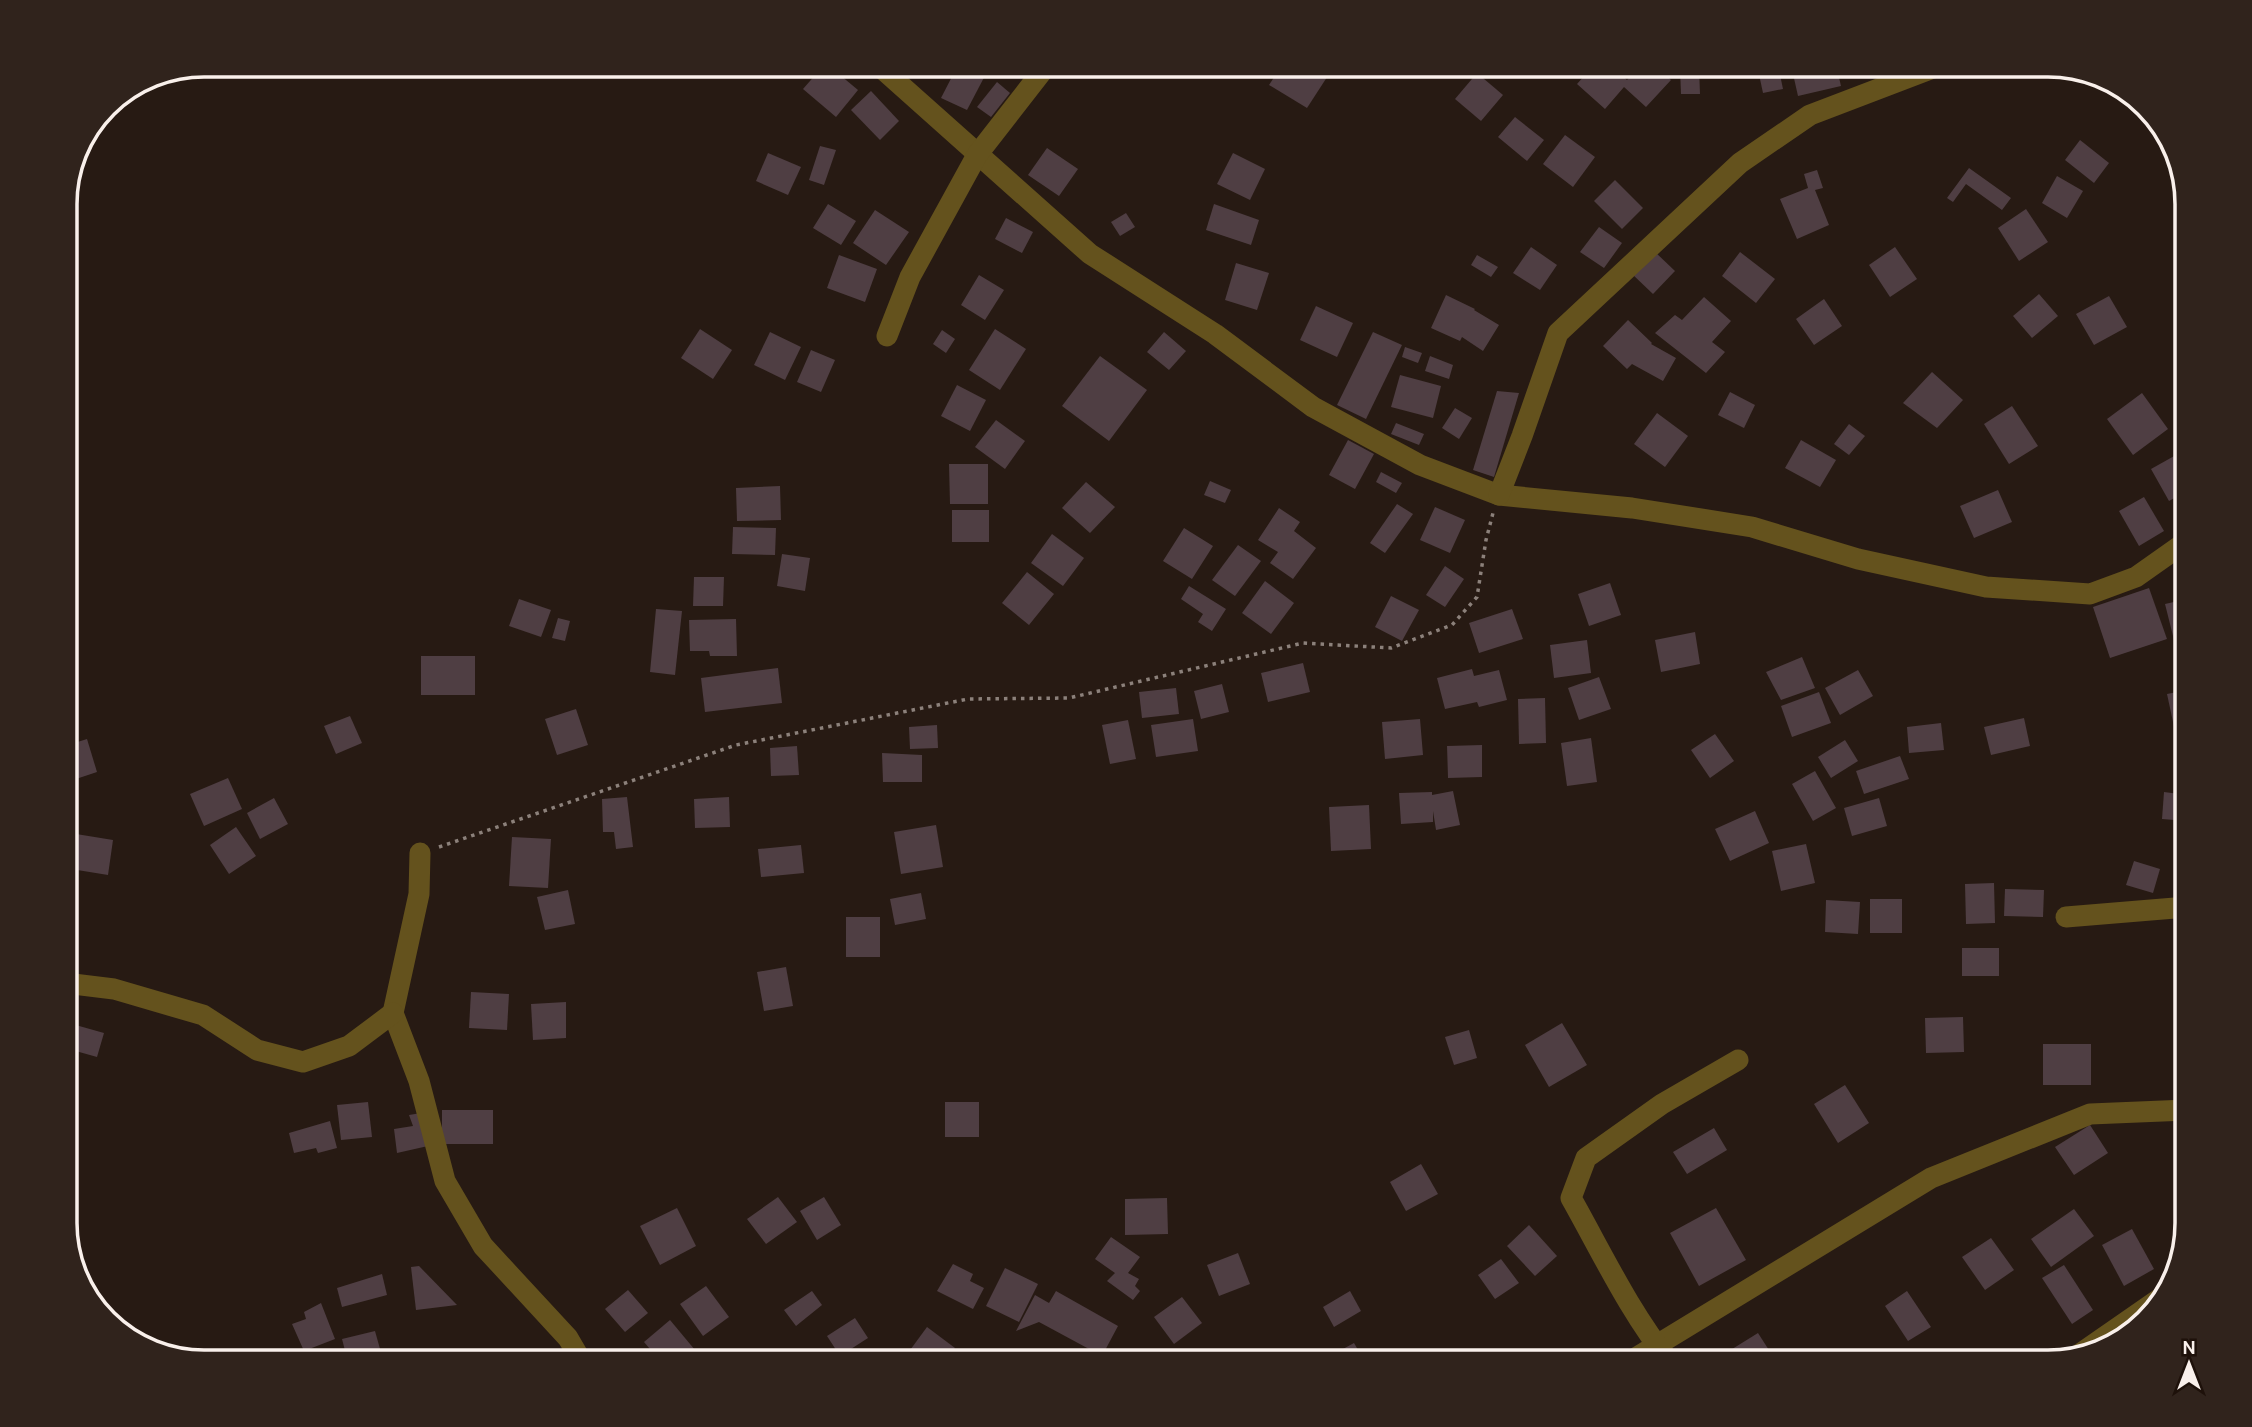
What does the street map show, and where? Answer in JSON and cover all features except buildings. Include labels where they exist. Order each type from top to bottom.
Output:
[{"type":"street","points":[[891,77],[1090,254],[1215,334],[1313,407],[1420,465],[1499,495],[1632,509],[1752,527],[1858,559],[1986,587],[2090,594],[2136,577],[2175,549]]},
{"type":"street","points":[[887,336],[910,276],[977,155],[1038,77]]},
{"type":"street","points":[[1499,495],[1558,333],[1740,163],[1810,115],[1910,77]]},
{"type":"street","points":[[420,853],[419,894],[393,1013],[419,1081],[445,1181],[483,1246],[568,1338],[575,1350]]},
{"type":"street","points":[[2066,917],[2175,908]]},
{"type":"street","points":[[77,984],[114,989],[203,1015],[257,1050],[303,1062],[349,1046],[393,1013]]},
{"type":"street","points":[[1661,1350],[1610,1269],[1572,1198],[1586,1158],[1662,1104],[1738,1060]]},
{"type":"street","points":[[1669,1350],[1931,1178],[2090,1114],[2175,1110]]},
{"type":"street","points":[[2109,1334],[2133,1317]]},
{"type":"path","points":[[420,853],[736,745],[968,699],[1069,698],[1303,643],[1391,648],[1452,625],[1477,597],[1486,540],[1499,495]]}]
